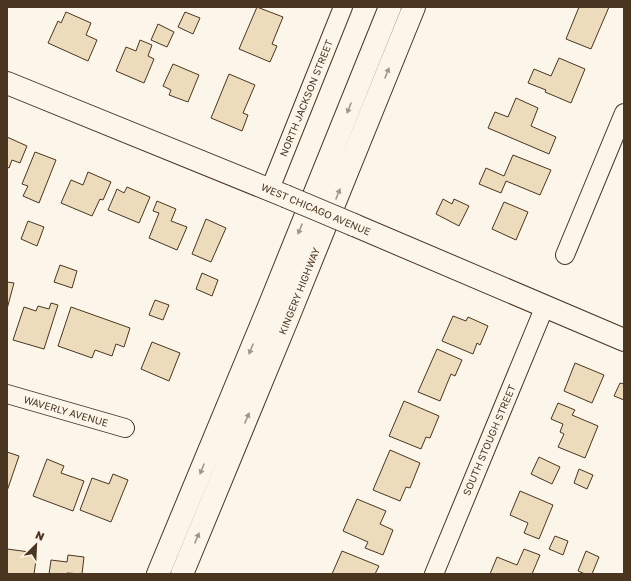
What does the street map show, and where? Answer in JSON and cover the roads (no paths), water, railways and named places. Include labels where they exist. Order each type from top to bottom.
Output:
[{"type":"main road","points":[[158,574],[270,304],[390,7]]},
{"type":"main road","name":"KINGERY HIGHWAY","points":[[182,574],[414,7]]},
{"type":"main road","name":"WEST CHICAGO AVENUE","points":[[7,83],[277,192],[624,340]]},
{"type":"street","name":"NORTH JACKSON STREET","points":[[277,192],[343,7]]},
{"type":"street","points":[[565,255],[624,113]]},
{"type":"street","name":"SOUTH STOUGH STREET","points":[[434,574],[545,306]]},
{"type":"street","name":"WAVERLY AVENUE","points":[[7,394],[125,428]]}]
